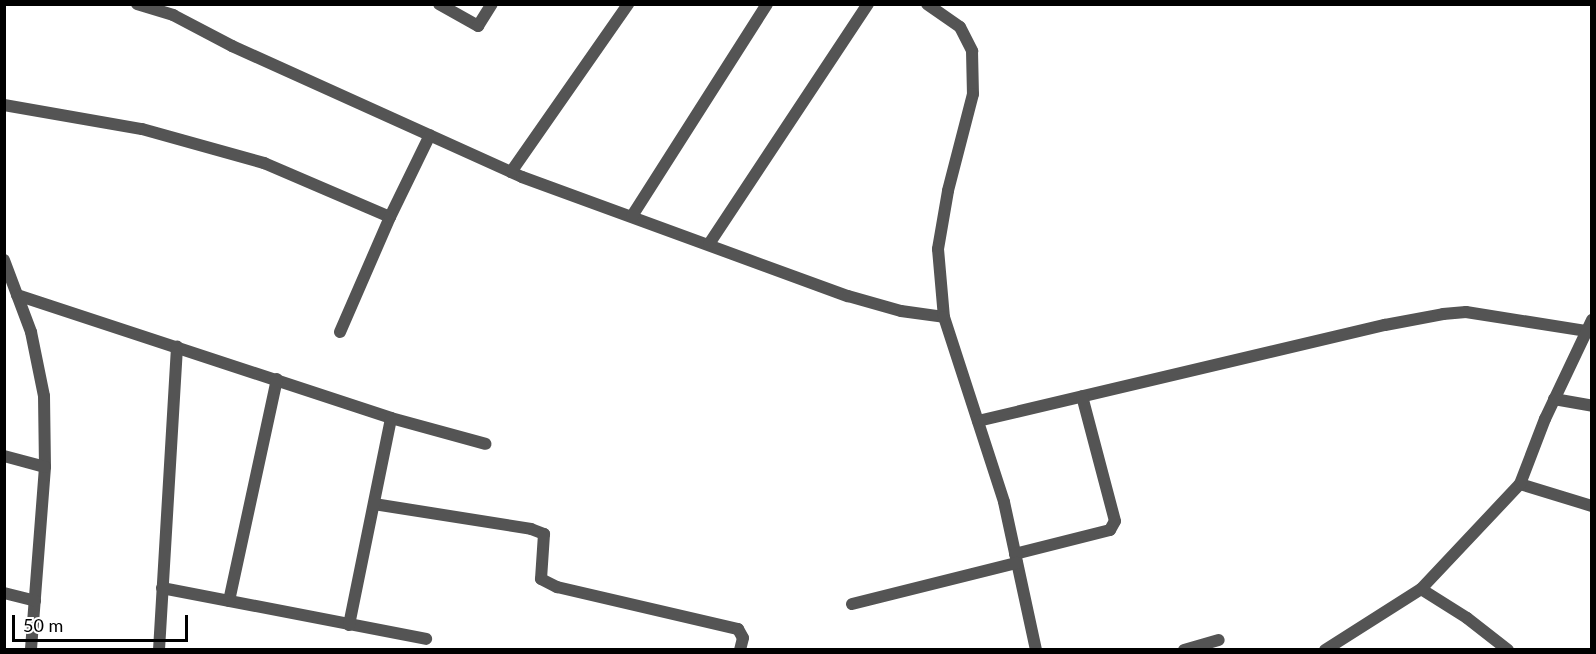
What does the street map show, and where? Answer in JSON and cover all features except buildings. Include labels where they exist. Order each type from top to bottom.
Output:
[{"type":"street","points":[[136,4],[173,15],[232,46],[511,172],[859,300],[901,311],[944,317]]},
{"type":"street","points":[[439,4],[478,26],[492,4]]},
{"type":"street","points":[[511,172],[628,4]]},
{"type":"street","points":[[632,216],[767,4]]},
{"type":"street","points":[[709,244],[868,4]]},
{"type":"street","points":[[927,4],[960,27],[972,51],[973,94],[948,191],[938,249],[944,317],[1004,502],[1036,650]]},
{"type":"street","points":[[4,105],[142,129],[264,163],[390,217]]},
{"type":"street","points":[[340,332],[390,217],[430,135]]},
{"type":"street","points":[[4,260],[31,332],[44,396],[45,467],[31,650]]},
{"type":"street","points":[[18,295],[391,418],[486,444]]},
{"type":"street","points":[[978,421],[1385,325],[1443,314],[1466,312],[1589,326],[1554,399],[1520,484],[1421,589],[1325,650]]},
{"type":"street","points":[[159,650],[177,347]]},
{"type":"street","points":[[229,601],[277,379]]},
{"type":"street","points":[[852,604],[1110,530],[1115,521],[1082,396]]},
{"type":"street","points":[[1554,399],[1592,406]]},
{"type":"street","points":[[349,625],[391,418]]},
{"type":"street","points":[[4,456],[45,467]]},
{"type":"street","points":[[1520,484],[1592,506]]},
{"type":"street","points":[[374,504],[531,529],[544,534],[541,579],[557,587],[738,629],[743,638],[740,650]]},
{"type":"street","points":[[162,588],[426,639]]},
{"type":"street","points":[[1421,589],[1467,618],[1508,650]]},
{"type":"street","points":[[4,592],[35,601]]},
{"type":"street","points":[[1184,650],[1219,640]]}]
